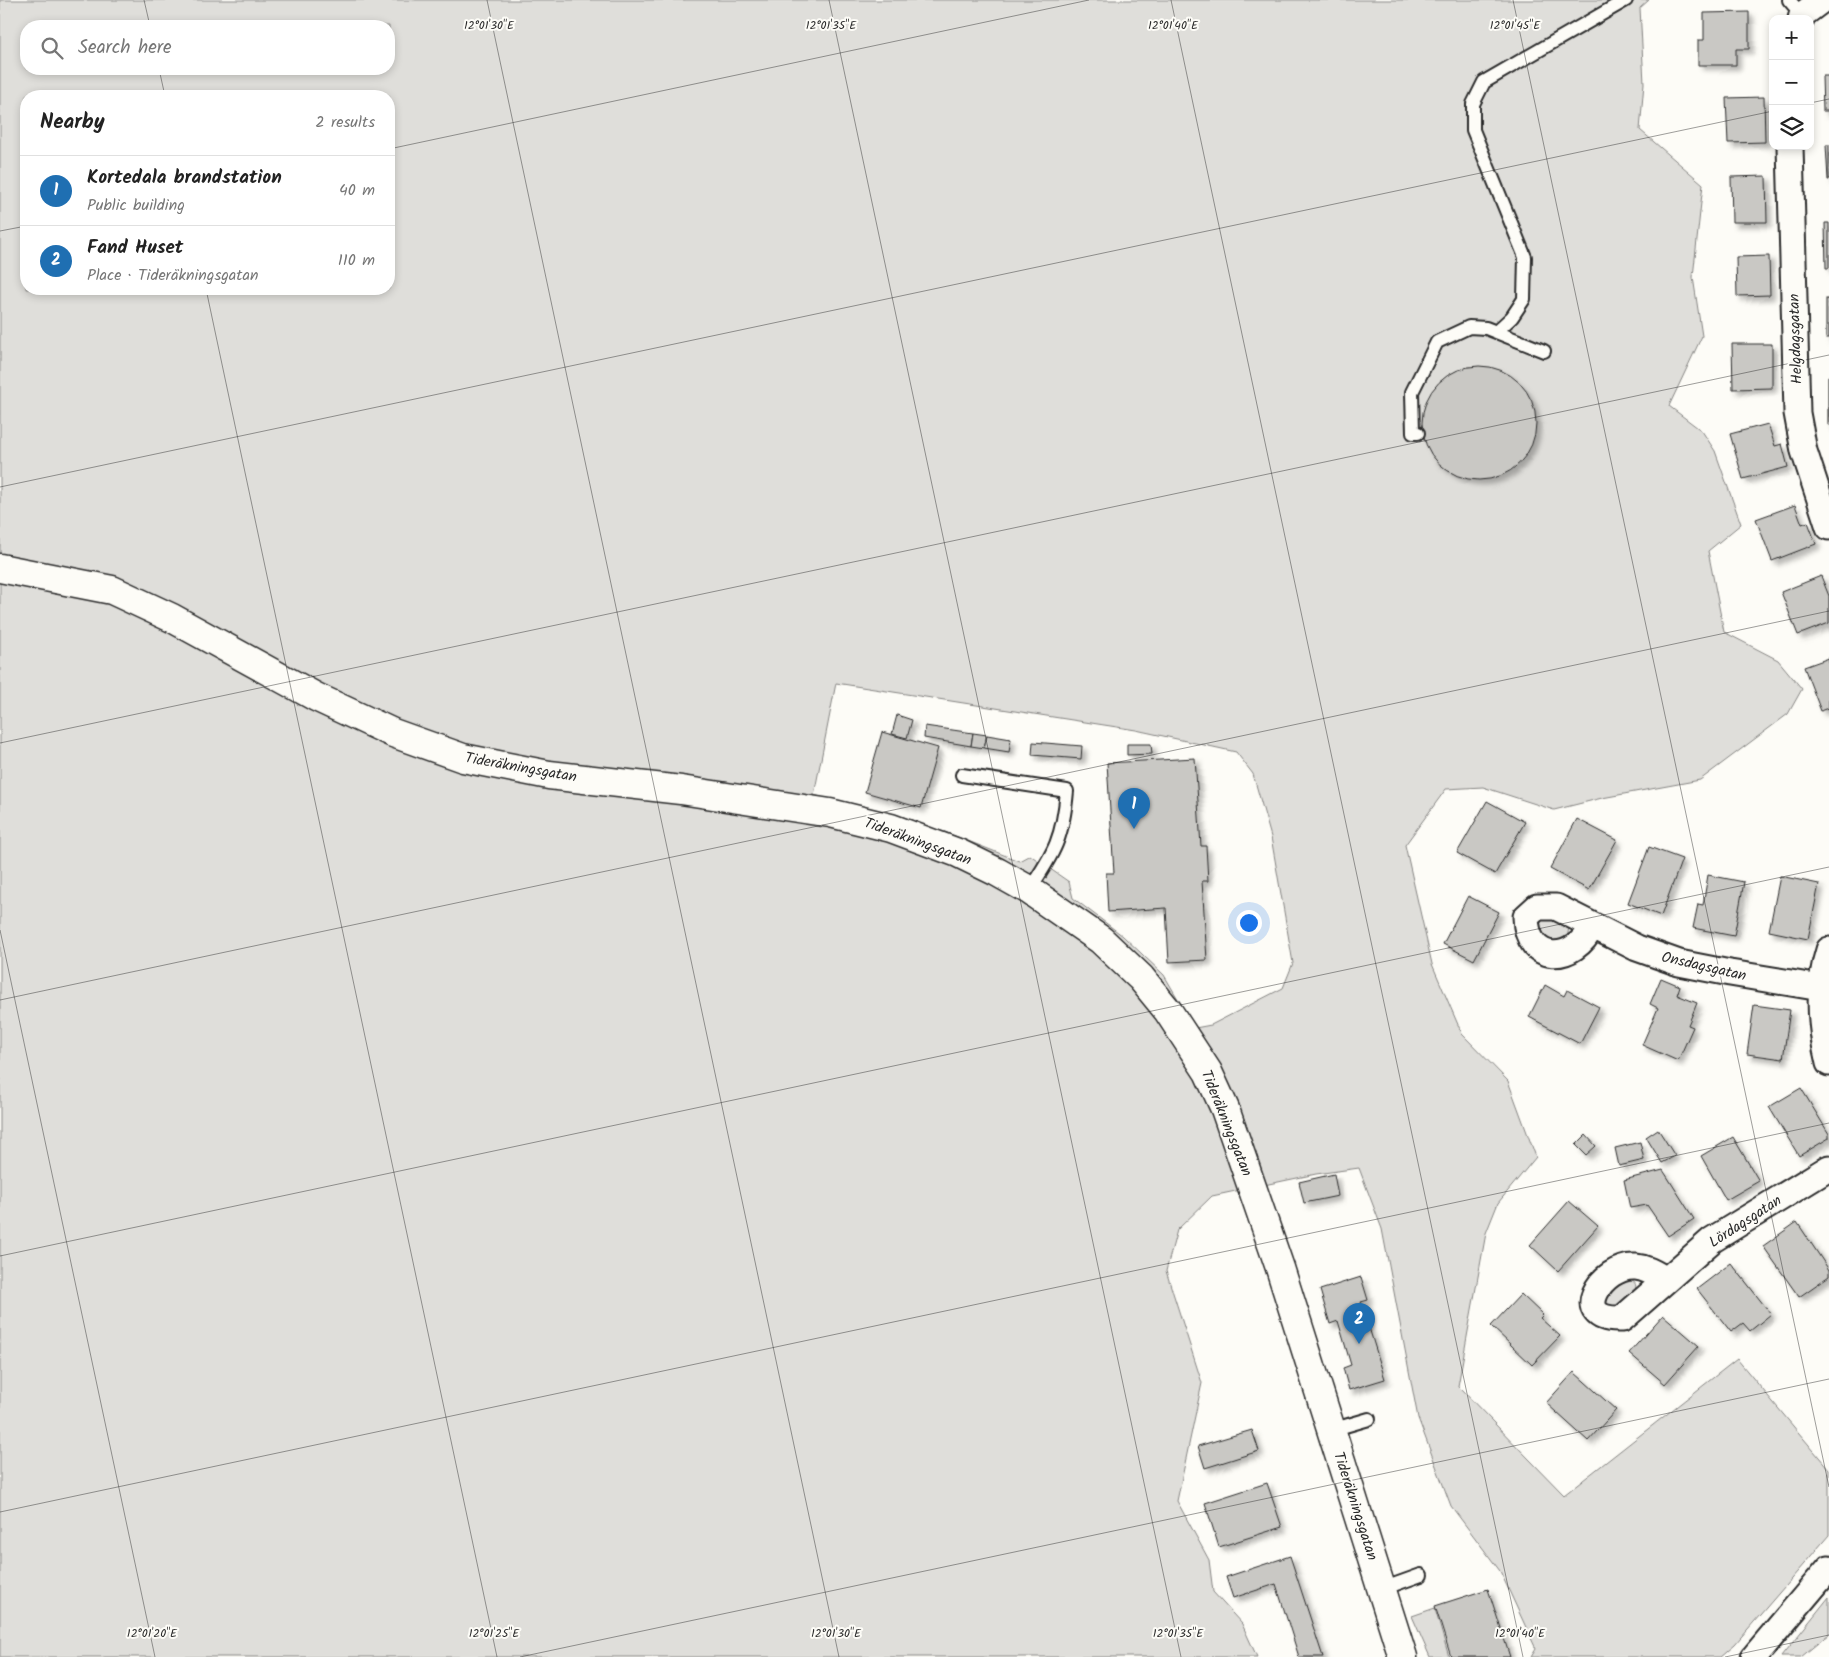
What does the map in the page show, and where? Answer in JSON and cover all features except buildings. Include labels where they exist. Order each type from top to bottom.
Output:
[{"type":"street","points":[[1797,11],[1822,0]]},
{"type":"street","name":"Helgdagsgatan","points":[[1790,150],[1797,413],[1804,451],[1829,527]]},
{"type":"street","name":"Tideräkningsgatan","points":[[0,568],[112,590],[172,618],[316,697],[430,748],[463,758],[549,775],[681,790],[845,816],[891,828],[958,853],[1029,890],[1101,940],[1141,978],[1187,1037],[1208,1072],[1238,1144],[1403,1657]]},
{"type":"street","name":"Onsdagsgatan","points":[[1592,926],[1637,948],[1679,962],[1730,974],[1821,988]]},
{"type":"street","points":[[1829,950],[1821,988],[1822,1023],[1829,1063]]},
{"type":"street","name":"Lördagsgatan","points":[[1665,1280],[1712,1240],[1829,1168]]},
{"type":"street","points":[[1754,1657],[1829,1568]]},
{"type":"lane","points":[[1497,331],[1512,316],[1524,299],[1525,256],[1473,130],[1473,104],[1484,82],[1626,0]]},
{"type":"lane","points":[[1418,433],[1413,433],[1412,392],[1437,342],[1469,328],[1497,331],[1544,351]]},
{"type":"lane","points":[[962,775],[1067,791],[1064,824],[1052,856],[1029,890]]},
{"type":"lane","points":[[1331,1430],[1369,1419]]},
{"type":"lane","points":[[1382,1589],[1421,1574]]},
{"type":"shaded area","points":[[0,0],[1649,0],[1640,8],[1644,83],[1640,130],[1703,184],[1693,277],[1702,336],[1669,406],[1702,431],[1715,451],[1741,524],[1708,551],[1724,632],[1778,660],[1802,689],[1788,714],[1700,780],[1602,798],[1554,810],[1483,787],[1446,789],[1405,845],[1432,964],[1462,1034],[1508,1081],[1536,1157],[1498,1203],[1486,1233],[1458,1386],[1564,1495],[1737,1359],[1829,1469],[1829,1535],[1735,1644],[1720,1657],[1531,1657],[1536,1649],[1500,1571],[1451,1506],[1418,1418],[1382,1229],[1359,1168],[1316,1174],[1212,1196],[1177,1230],[1166,1271],[1202,1383],[1177,1501],[1209,1560],[1213,1592],[1242,1624],[1257,1657],[0,1657]],"holes":[[[836,683],[1136,730],[1236,752],[1253,774],[1271,837],[1293,963],[1283,988],[1211,1025],[1195,1028],[1164,975],[1123,936],[1073,898],[1069,882],[1030,855],[1019,861],[945,832],[814,795]]]},
{"type":"shaded area","points":[[1549,916],[1569,926],[1567,940],[1545,944],[1539,927],[1542,920]]},
{"type":"shaded area","points":[[1622,1278],[1631,1280],[1635,1283],[1636,1288],[1630,1299],[1616,1313],[1601,1300]]},
{"type":"shaded area","points":[[1829,1597],[1829,1634],[1801,1657],[1781,1657]]},
{"type":"shaded area","points":[[1435,1608],[1449,1657],[1430,1657],[1412,1616]]},
{"type":"place","name":"Kortedala brandstation","points":[[1134,829]]},
{"type":"place","name":"Fand Huset","points":[[1359,1344]]}]
